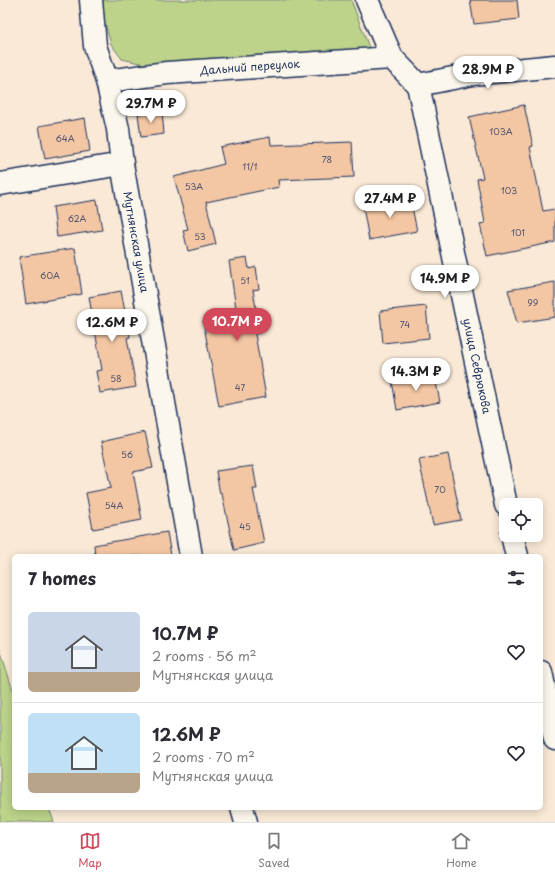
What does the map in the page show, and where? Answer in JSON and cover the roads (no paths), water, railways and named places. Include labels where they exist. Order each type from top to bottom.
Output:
[{"type":"street","name":"Мутнянская улица","points":[[91,0],[95,46],[107,81],[118,129],[122,164],[191,554]]},
{"type":"street","points":[[367,0],[392,58],[418,85],[473,74],[555,66]]},
{"type":"street","name":"Дальний переулок","points":[[107,81],[167,73],[392,58]]},
{"type":"street","name":"улица Севрюкова","points":[[418,85],[505,498]]},
{"type":"street","points":[[0,184],[122,164]]},
{"type":"street","points":[[514,542],[517,554]]},
{"type":"street","points":[[543,682],[555,739]]},
{"type":"street","points":[[243,810],[246,822]]}]
